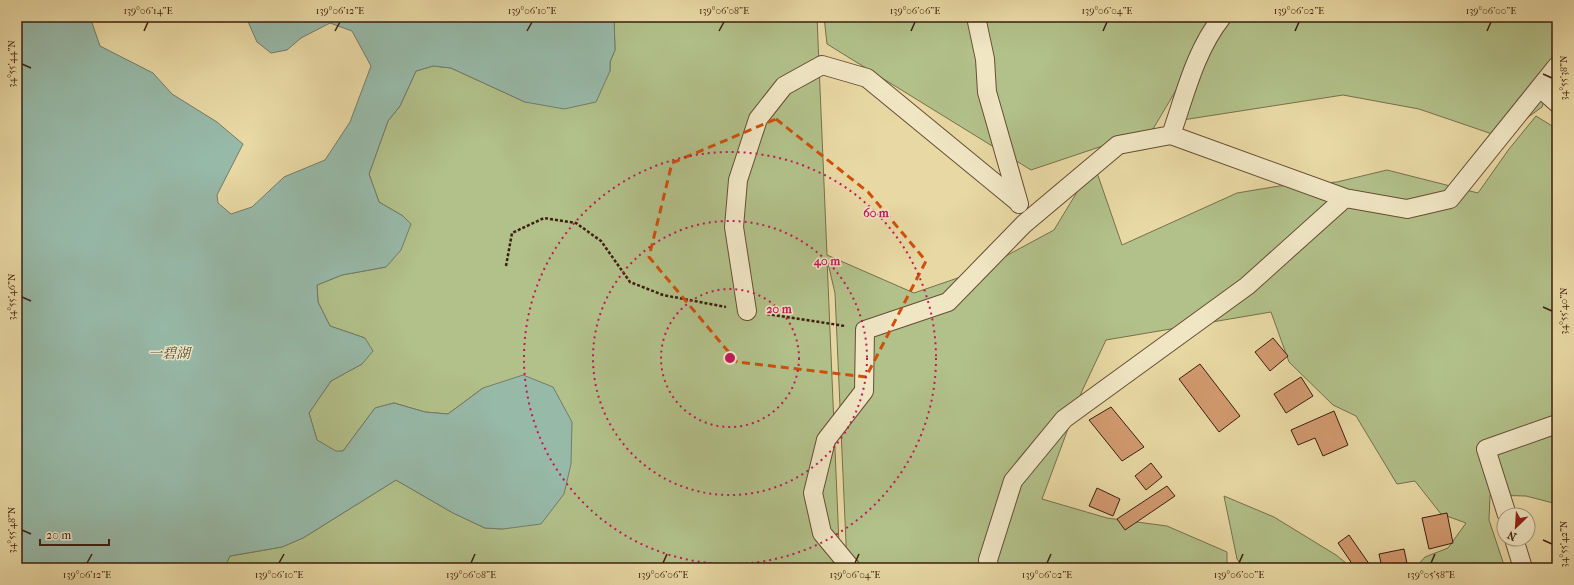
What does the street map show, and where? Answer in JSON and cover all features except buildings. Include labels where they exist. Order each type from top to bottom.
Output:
[{"type":"street","points":[[976,17],[985,59],[987,92],[1024,224]]},
{"type":"street","points":[[1171,135],[1192,72],[1212,30],[1222,17]]},
{"type":"street","points":[[747,311],[734,227],[738,180],[758,119],[784,86],[822,65],[867,78],[1018,202]]},
{"type":"street","points":[[851,568],[822,533],[813,493],[826,440],[864,391],[865,330],[948,302],[1024,224],[1118,145],[1171,135],[1345,198],[1407,209],[1450,199],[1557,66]]},
{"type":"street","points":[[1540,88],[1557,103]]},
{"type":"street","points":[[989,568],[988,560],[1013,481],[1064,418],[1246,286],[1345,198]]},
{"type":"street","points":[[1504,507],[1486,450],[1557,424]]},
{"type":"street","points":[[1517,547],[1524,568]]},
{"type":"path","points":[[506,266],[512,233],[544,218],[576,223],[601,241],[630,282],[664,295],[747,311],[865,330]]},
{"type":"highlighted area","points":[[776,119],[868,192],[926,261],[866,377],[737,362],[649,257],[672,163]]},
{"type":"green space","points":[[614,17],[817,17],[827,255],[914,293],[978,271],[1054,230],[1094,164],[1122,245],[1237,193],[1279,186],[1337,182],[1387,170],[1478,193],[1509,149],[1536,116],[1557,129],[1557,504],[1526,496],[1490,495],[1489,520],[1496,541],[1496,547],[1498,547],[1505,568],[1415,568],[1425,557],[1448,548],[1466,523],[1441,514],[1415,481],[1397,484],[1356,416],[1333,405],[1289,362],[1271,312],[1106,340],[1082,391],[1042,499],[1107,518],[1167,526],[1227,552],[1227,568],[846,568],[835,293],[827,259],[840,568],[224,568],[230,556],[282,547],[303,538],[396,480],[453,513],[485,528],[503,529],[483,388],[448,414],[425,412],[394,403],[375,408],[343,451],[336,452],[317,440],[309,413],[331,381],[362,364],[365,338],[330,326],[318,302],[317,285],[342,275],[386,267],[403,216],[379,202],[369,174],[388,121],[400,106],[416,71],[433,66],[451,68],[525,102],[610,71],[610,62],[615,50]]},
{"type":"green space","points":[[824,17],[1557,17],[1557,60],[1542,107],[1501,137],[1419,109],[1343,95],[1176,121],[1210,33],[1153,129],[1031,170],[827,44]]},
{"type":"green space","points":[[1224,496],[1274,517],[1336,555],[1352,568],[1244,568],[1237,559]]},
{"type":"water","name":"一碧湖","points":[[17,17],[90,17],[100,46],[153,73],[172,94],[217,122],[243,144],[217,195],[218,203],[231,214],[252,207],[284,177],[325,160],[350,122],[371,66],[352,31],[330,23],[301,38],[287,50],[271,53],[257,42],[246,17],[614,17],[615,50],[610,62],[610,71],[596,102],[564,109],[525,102],[451,68],[433,66],[416,71],[400,106],[388,121],[369,174],[379,202],[403,216],[411,224],[401,250],[386,267],[342,275],[317,285],[318,302],[330,326],[365,338],[373,351],[362,364],[331,381],[309,413],[317,440],[336,451],[343,451],[375,408],[394,403],[425,412],[448,414],[483,388],[523,375],[553,387],[572,422],[571,464],[564,494],[541,524],[503,529],[485,528],[453,513],[396,480],[303,538],[282,547],[230,556],[224,568],[17,568]]}]
